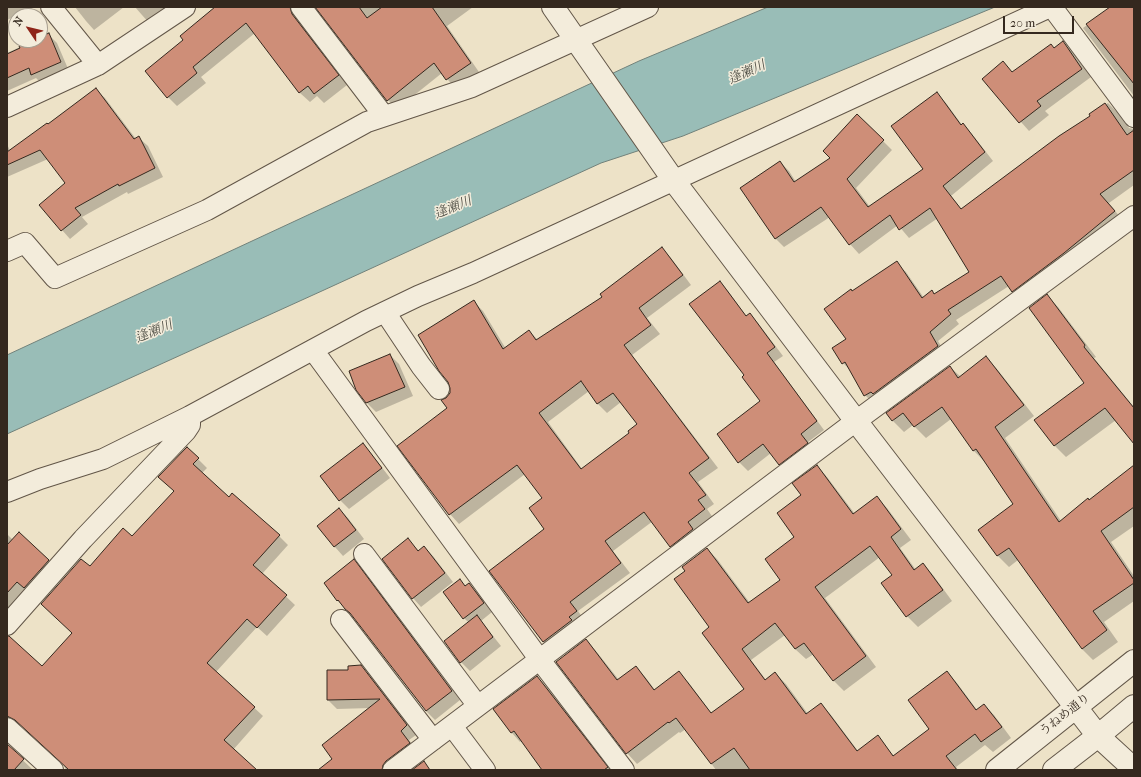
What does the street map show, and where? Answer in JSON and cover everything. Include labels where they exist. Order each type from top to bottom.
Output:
[{"type":"street","points":[[51,7],[98,65]]},
{"type":"street","points":[[7,107],[98,65],[185,7]]},
{"type":"street","points":[[301,7],[384,116]]},
{"type":"street","points":[[553,7],[674,181],[856,421],[1098,736],[1134,769]]},
{"type":"street","points":[[7,251],[25,243],[55,278],[208,210],[367,122],[472,87],[648,7]]},
{"type":"street","points":[[7,492],[40,479],[103,459],[190,416],[385,312],[418,296],[473,273],[1051,7],[1134,117]]},
{"type":"street","points":[[393,770],[856,421],[1134,216]]},
{"type":"street","points":[[385,312],[420,366],[439,389]]},
{"type":"street","points":[[314,350],[540,660],[624,770]]},
{"type":"street","points":[[7,625],[84,539],[186,432],[190,425],[190,416]]},
{"type":"street","points":[[364,554],[478,706]]},
{"type":"street","points":[[341,620],[433,740]]},
{"type":"street","name":"うねめ通り","points":[[997,770],[1134,662]]},
{"type":"street","points":[[1054,770],[1134,706]]},
{"type":"street","points":[[452,726],[485,770]]},
{"type":"street","points":[[7,728],[53,770]]},
{"type":"water","name":"逢瀬川","points":[[768,7],[995,7],[683,136],[601,163],[7,434],[7,355],[639,61]]},
{"type":"building","points":[[215,7],[290,7],[292,14],[339,75],[314,94],[308,86],[299,93],[246,23],[193,67],[197,73],[167,98],[145,71],[183,40],[180,36]]},
{"type":"building","points":[[315,7],[359,7],[367,18],[382,7],[432,7],[471,63],[446,80],[434,63],[387,101]]},
{"type":"building","points":[[1110,7],[1134,7],[1134,84],[1086,24]]},
{"type":"building","points":[[48,33],[61,62],[31,75],[29,68],[7,78],[7,54],[20,48],[48,48]]},
{"type":"building","points":[[1063,41],[1082,69],[1037,101],[1041,106],[1019,123],[982,79],[1003,61],[1012,72],[1051,44],[1054,48]]},
{"type":"building","points":[[96,88],[134,139],[139,136],[155,168],[119,186],[118,184],[75,208],[81,215],[61,231],[39,205],[65,183],[40,150],[7,165],[7,152],[47,123],[48,124]]},
{"type":"building","points":[[937,92],[961,125],[963,123],[985,152],[943,186],[961,209],[1059,136],[1090,116],[1089,114],[1105,103],[1127,135],[1134,130],[1134,170],[1100,194],[1115,211],[1064,253],[1012,292],[1001,276],[948,310],[951,314],[930,332],[938,346],[873,394],[871,392],[864,396],[845,362],[842,364],[832,348],[846,339],[824,309],[851,289],[852,291],[897,261],[922,298],[932,290],[934,294],[969,272],[930,208],[899,230],[890,215],[849,245],[821,207],[775,239],[740,188],[780,161],[794,182],[830,158],[823,151],[857,114],[884,140],[847,179],[868,207],[923,169],[891,126]]},
{"type":"building","points":[[662,247],[683,275],[639,308],[651,325],[624,345],[709,458],[689,473],[706,495],[698,500],[705,509],[688,522],[693,529],[670,547],[644,512],[605,541],[621,563],[570,602],[577,611],[569,617],[572,620],[543,642],[489,571],[544,529],[529,508],[542,498],[517,465],[449,515],[397,446],[447,408],[441,400],[446,398],[450,393],[448,382],[439,371],[418,335],[474,300],[503,349],[529,330],[536,340],[602,297],[600,294]],"holes":[[[581,381],[597,404],[613,393],[637,424],[628,431],[629,433],[581,469],[539,413]]]},
{"type":"building","points":[[720,281],[746,316],[750,313],[775,347],[767,353],[817,421],[801,434],[808,443],[779,465],[763,444],[738,463],[717,434],[760,401],[742,377],[744,375],[689,304]]},
{"type":"building","points":[[1047,294],[1085,345],[1084,347],[1134,408],[1134,444],[1105,408],[1054,446],[1034,420],[1084,383],[1029,308]]},
{"type":"building","points":[[390,354],[405,387],[366,403],[356,390],[349,371]]},
{"type":"building","points":[[986,356],[1024,405],[995,427],[1059,522],[1088,498],[1089,500],[1134,465],[1134,507],[1101,531],[1134,580],[1134,583],[1093,611],[1107,630],[1082,649],[1009,548],[997,556],[978,530],[1013,504],[976,449],[973,451],[942,407],[914,427],[903,413],[892,421],[886,413],[950,366],[958,378]]},
{"type":"building","points":[[363,443],[382,468],[339,501],[320,476]]},
{"type":"building","points":[[187,447],[199,458],[193,464],[229,497],[232,493],[280,535],[253,565],[287,595],[257,628],[247,619],[207,663],[255,707],[224,740],[257,770],[69,770],[15,720],[7,716],[7,636],[9,636],[42,666],[72,633],[41,604],[81,559],[90,566],[123,528],[132,536],[174,491],[158,477]]},
{"type":"building","points":[[817,465],[853,514],[877,496],[901,529],[891,537],[914,570],[923,563],[943,590],[906,617],[881,583],[892,575],[870,546],[815,587],[866,656],[833,681],[804,643],[795,649],[775,623],[742,649],[765,680],[775,672],[806,714],[821,703],[857,751],[878,735],[893,756],[929,729],[908,700],[947,671],[976,710],[984,704],[1002,727],[981,742],[975,734],[946,756],[957,770],[750,770],[734,748],[711,764],[676,718],[669,723],[668,722],[626,754],[556,662],[586,639],[617,680],[636,666],[654,690],[679,671],[711,713],[744,689],[702,633],[709,627],[674,579],[685,571],[682,567],[707,548],[748,603],[780,580],[765,559],[794,537],[777,513],[801,495],[792,483]]},
{"type":"building","points":[[339,508],[356,530],[334,547],[317,526]]},
{"type":"building","points":[[19,532],[49,560],[24,588],[17,582],[7,593],[7,545]]},
{"type":"building","points":[[408,538],[418,551],[424,546],[445,573],[412,599],[382,559]]},
{"type":"building","points":[[354,559],[452,691],[426,711],[350,613],[338,600],[337,601],[324,583]]},
{"type":"building","points":[[460,579],[465,586],[469,583],[484,603],[463,619],[443,592]]},
{"type":"building","points":[[477,615],[493,637],[460,663],[444,641]]},
{"type":"building","points":[[361,665],[407,725],[401,731],[410,743],[386,761],[382,770],[318,770],[332,759],[322,745],[380,699],[327,700],[327,670],[348,670],[348,666]]},
{"type":"building","points":[[537,676],[608,767],[604,770],[542,770],[514,731],[511,733],[493,709]]},
{"type":"building","points":[[7,744],[24,759],[14,770],[7,770]]},
{"type":"building","points":[[424,761],[430,770],[412,770]]}]
